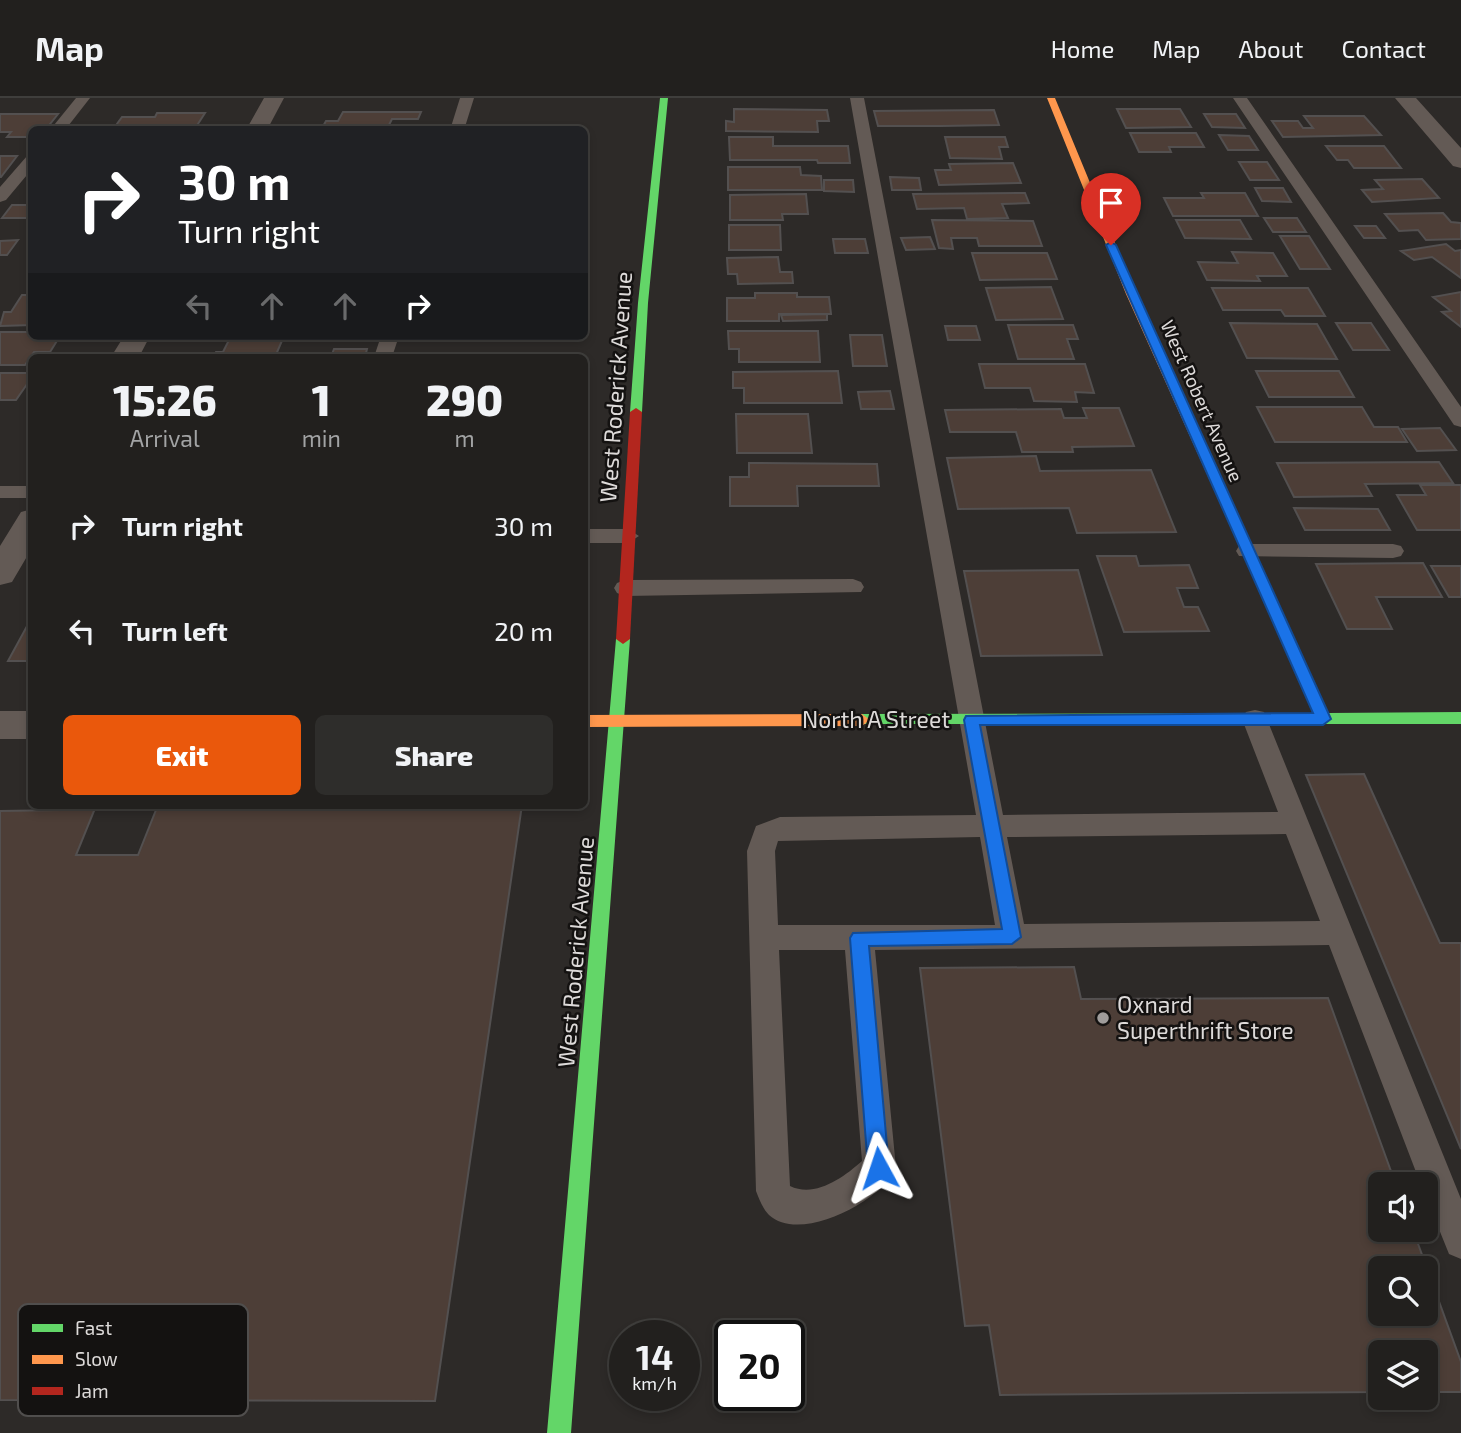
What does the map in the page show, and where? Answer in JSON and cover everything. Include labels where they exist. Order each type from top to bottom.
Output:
[{"type":"street","points":[[258,126],[274,98]]},
{"type":"street","name":"West Roderick Avenue","points":[[559,1433],[618,721],[643,303],[664,98]]},
{"type":"street","name":"West Robert Avenue","points":[[1051,98],[1131,294],[1323,719]]},
{"type":"street","points":[[1405,98],[1461,161]]},
{"type":"street","points":[[5,556],[28,524]]},
{"type":"street","name":"North A Street","points":[[588,721],[1461,718]]},
{"type":"street","points":[[0,725],[28,725]]},
{"type":"lane","points":[[60,126],[83,98]]},
{"type":"lane","points":[[458,126],[467,98]]},
{"type":"lane","points":[[857,98],[1012,937]]},
{"type":"lane","points":[[1240,98],[1458,413]]},
{"type":"lane","points":[[0,197],[28,164]]},
{"type":"lane","points":[[0,492],[28,492]]},
{"type":"lane","points":[[588,536],[628,536]]},
{"type":"lane","points":[[1247,551],[1393,551]]},
{"type":"lane","points":[[625,588],[853,587]]},
{"type":"lane","points":[[1255,719],[1461,1241]]},
{"type":"lane","points":[[859,938],[879,1168],[858,1189],[813,1208],[782,1204],[773,1191],[762,939],[761,851],[766,834],[780,828],[1296,823]]},
{"type":"lane","points":[[762,939],[1339,933]]},
{"type":"building","points":[[734,109],[827,110],[829,121],[817,121],[818,132],[726,131],[726,121],[734,122]]},
{"type":"building","points":[[1117,109],[1180,109],[1191,127],[1126,128]]},
{"type":"building","points":[[994,110],[999,125],[878,126],[874,111]]},
{"type":"building","points":[[343,112],[421,112],[418,119],[392,119],[388,126],[323,126],[326,121],[338,121]]},
{"type":"building","points":[[157,113],[205,113],[197,126],[115,126],[122,117],[155,117]]},
{"type":"building","points":[[0,114],[58,114],[48,126],[28,126],[28,137],[7,137],[11,132],[0,132]]},
{"type":"building","points":[[1204,114],[1236,114],[1245,128],[1212,127]]},
{"type":"building","points":[[1304,116],[1364,116],[1381,135],[1283,137],[1272,121],[1298,121],[1303,128],[1313,128]]},
{"type":"building","points":[[1130,133],[1196,133],[1204,147],[1169,147],[1171,152],[1139,152]]},
{"type":"building","points":[[1219,135],[1249,136],[1258,150],[1228,150]]},
{"type":"building","points":[[729,137],[773,137],[773,146],[848,146],[850,163],[818,163],[817,160],[730,160]]},
{"type":"building","points":[[945,137],[1005,137],[1008,147],[999,147],[1002,159],[950,158]]},
{"type":"building","points":[[1326,146],[1384,146],[1401,168],[1354,168],[1348,160],[1337,160]]},
{"type":"building","points":[[0,156],[17,156],[1,177],[0,177]]},
{"type":"building","points":[[1239,162],[1267,162],[1279,180],[1250,180]]},
{"type":"building","points":[[1013,163],[1021,183],[939,185],[935,170],[951,170],[949,164]]},
{"type":"building","points":[[728,167],[800,167],[801,175],[821,176],[822,190],[728,190]]},
{"type":"building","points":[[890,177],[919,178],[921,190],[892,190]]},
{"type":"building","points":[[1422,179],[1439,198],[1372,202],[1362,190],[1383,189],[1375,180]]},
{"type":"building","points":[[824,180],[853,180],[854,192],[824,191]]},
{"type":"building","points":[[1255,188],[1283,188],[1291,202],[1262,201]]},
{"type":"building","points":[[1025,193],[1029,203],[1002,204],[1008,218],[967,219],[964,208],[917,209],[913,194]]},
{"type":"building","points":[[1201,193],[1245,193],[1258,216],[1173,216],[1164,198],[1204,198]]},
{"type":"building","points":[[806,194],[808,214],[782,214],[783,220],[730,220],[730,195]]},
{"type":"building","points":[[12,205],[28,205],[28,218],[2,218]]},
{"type":"building","points":[[1443,213],[1451,222],[1461,223],[1461,239],[1426,240],[1418,230],[1399,231],[1385,214]]},
{"type":"building","points":[[1264,218],[1297,218],[1306,232],[1273,232]]},
{"type":"building","points":[[932,220],[1033,221],[1042,246],[979,246],[977,238],[951,238],[953,249],[939,248]]},
{"type":"building","points":[[1176,220],[1240,220],[1251,239],[1185,238]]},
{"type":"building","points":[[729,225],[780,225],[781,250],[729,250]]},
{"type":"building","points":[[1355,226],[1376,226],[1385,238],[1364,238]]},
{"type":"building","points":[[1280,236],[1309,236],[1330,269],[1300,269]]},
{"type":"building","points":[[930,237],[935,249],[906,250],[901,238]]},
{"type":"building","points":[[833,239],[865,239],[868,253],[835,253]]},
{"type":"building","points":[[18,240],[7,255],[0,255],[0,241]]},
{"type":"building","points":[[1446,244],[1455,251],[1461,250],[1461,278],[1432,257],[1414,260],[1401,251]]},
{"type":"building","points":[[1232,252],[1273,253],[1287,276],[1257,276],[1260,281],[1207,280],[1198,262],[1238,263]]},
{"type":"building","points":[[972,253],[1047,253],[1057,279],[980,280]]},
{"type":"building","points":[[778,257],[780,272],[792,272],[793,283],[738,284],[737,274],[728,274],[727,258]]},
{"type":"building","points":[[1051,287],[1063,319],[996,320],[986,288]]},
{"type":"building","points":[[1212,288],[1308,288],[1325,316],[1285,316],[1281,310],[1223,310]]},
{"type":"building","points":[[1461,292],[1461,327],[1442,312],[1451,311],[1433,297]]},
{"type":"building","points":[[755,293],[797,293],[797,297],[829,297],[831,314],[779,314],[779,321],[727,321],[727,298],[755,298]]},
{"type":"building","points":[[22,295],[28,295],[28,325],[0,326],[4,312],[11,312]]},
{"type":"building","points":[[827,314],[827,320],[783,321],[781,315]]},
{"type":"building","points":[[1230,323],[1317,324],[1337,359],[1247,358]]},
{"type":"building","points":[[1336,323],[1371,323],[1389,350],[1353,350]]},
{"type":"building","points":[[1008,325],[1073,325],[1078,339],[1067,339],[1074,359],[1018,359]]},
{"type":"building","points":[[945,326],[976,326],[980,340],[948,340]]},
{"type":"building","points":[[728,331],[818,331],[820,362],[739,362],[739,349],[729,349]]},
{"type":"building","points":[[0,332],[28,332],[28,340],[58,340],[50,352],[28,354],[25,365],[0,365]]},
{"type":"building","points":[[850,335],[882,335],[887,366],[853,366]]},
{"type":"building","points":[[229,340],[282,340],[276,354],[215,354],[223,352]]},
{"type":"building","points":[[334,349],[367,349],[366,354],[332,354]]},
{"type":"building","points":[[979,364],[1085,364],[1094,393],[1075,392],[1077,402],[1034,401],[1030,388],[985,388]]},
{"type":"building","points":[[838,371],[842,403],[744,403],[744,388],[733,388],[733,372]]},
{"type":"building","points":[[1256,371],[1339,371],[1354,397],[1269,397]]},
{"type":"building","points":[[0,373],[28,373],[28,383],[16,400],[0,400]]},
{"type":"building","points":[[890,391],[894,409],[861,409],[858,392]]},
{"type":"building","points":[[1257,407],[1362,407],[1374,427],[1398,427],[1407,442],[1275,442]]},
{"type":"building","points":[[1083,408],[1119,408],[1134,446],[1072,447],[1073,452],[1022,452],[1016,432],[950,432],[945,410],[1061,409],[1064,418],[1087,418]]},
{"type":"building","points":[[736,414],[808,414],[812,453],[737,453]]},
{"type":"building","points":[[1440,428],[1456,450],[1417,451],[1402,429]]},
{"type":"building","points":[[1036,456],[1040,471],[1151,470],[1176,532],[1077,533],[1069,508],[958,509],[947,458]]},
{"type":"building","points":[[1439,462],[1453,483],[1365,484],[1372,496],[1294,497],[1277,463]]},
{"type":"building","points":[[749,463],[877,464],[879,486],[797,486],[798,506],[730,506],[730,477],[749,477]]},
{"type":"building","points":[[1420,485],[1461,485],[1461,530],[1417,530],[1397,495],[1426,495]]},
{"type":"building","points":[[1294,508],[1378,509],[1390,530],[1305,530]]},
{"type":"building","points":[[1097,556],[1136,556],[1139,566],[1189,565],[1198,588],[1177,588],[1184,607],[1198,607],[1209,631],[1124,632]]},
{"type":"building","points":[[1423,563],[1442,597],[1376,597],[1392,629],[1347,629],[1316,564]]},
{"type":"building","points":[[1431,566],[1461,566],[1461,597],[1449,597]]},
{"type":"building","points":[[1078,570],[1102,655],[981,656],[964,571]]},
{"type":"building","points":[[28,624],[28,661],[8,661]]},
{"type":"building","points":[[1364,774],[1440,943],[1461,943],[1461,1149],[1306,775]]},
{"type":"building","points":[[95,809],[76,855],[138,855],[156,809],[521,809],[435,1401],[248,1401],[248,1304],[18,1304],[18,1400],[0,1400],[0,811]]},
{"type":"building","points":[[1074,967],[1081,999],[1328,998],[1391,1172],[1368,1172],[1368,1242],[1417,1242],[1422,1256],[1368,1256],[1368,1326],[1438,1326],[1438,1299],[1461,1362],[1461,1392],[1438,1392],[1438,1340],[1368,1340],[1368,1392],[1000,1395],[989,1325],[965,1326],[920,968]]},
{"type":"traffic: fast","points":[[636,412],[643,303],[664,98]]},
{"type":"traffic: fast","points":[[1216,481],[1323,719]]},
{"type":"traffic: fast","points":[[559,1433],[623,639]]},
{"type":"traffic: fast","points":[[862,720],[1461,718]]},
{"type":"traffic: slow","points":[[1051,98],[1131,294],[1216,481]]},
{"type":"traffic: slow","points":[[588,721],[862,720]]},
{"type":"traffic: jam","points":[[623,639],[636,412]]},
{"type":"place","name":"Oxnard Superthrift Store","points":[[1103,1018]]},
{"type":"route","points":[[879,1168],[859,938],[1012,937],[971,720],[1323,719],[1111,245]]}]
